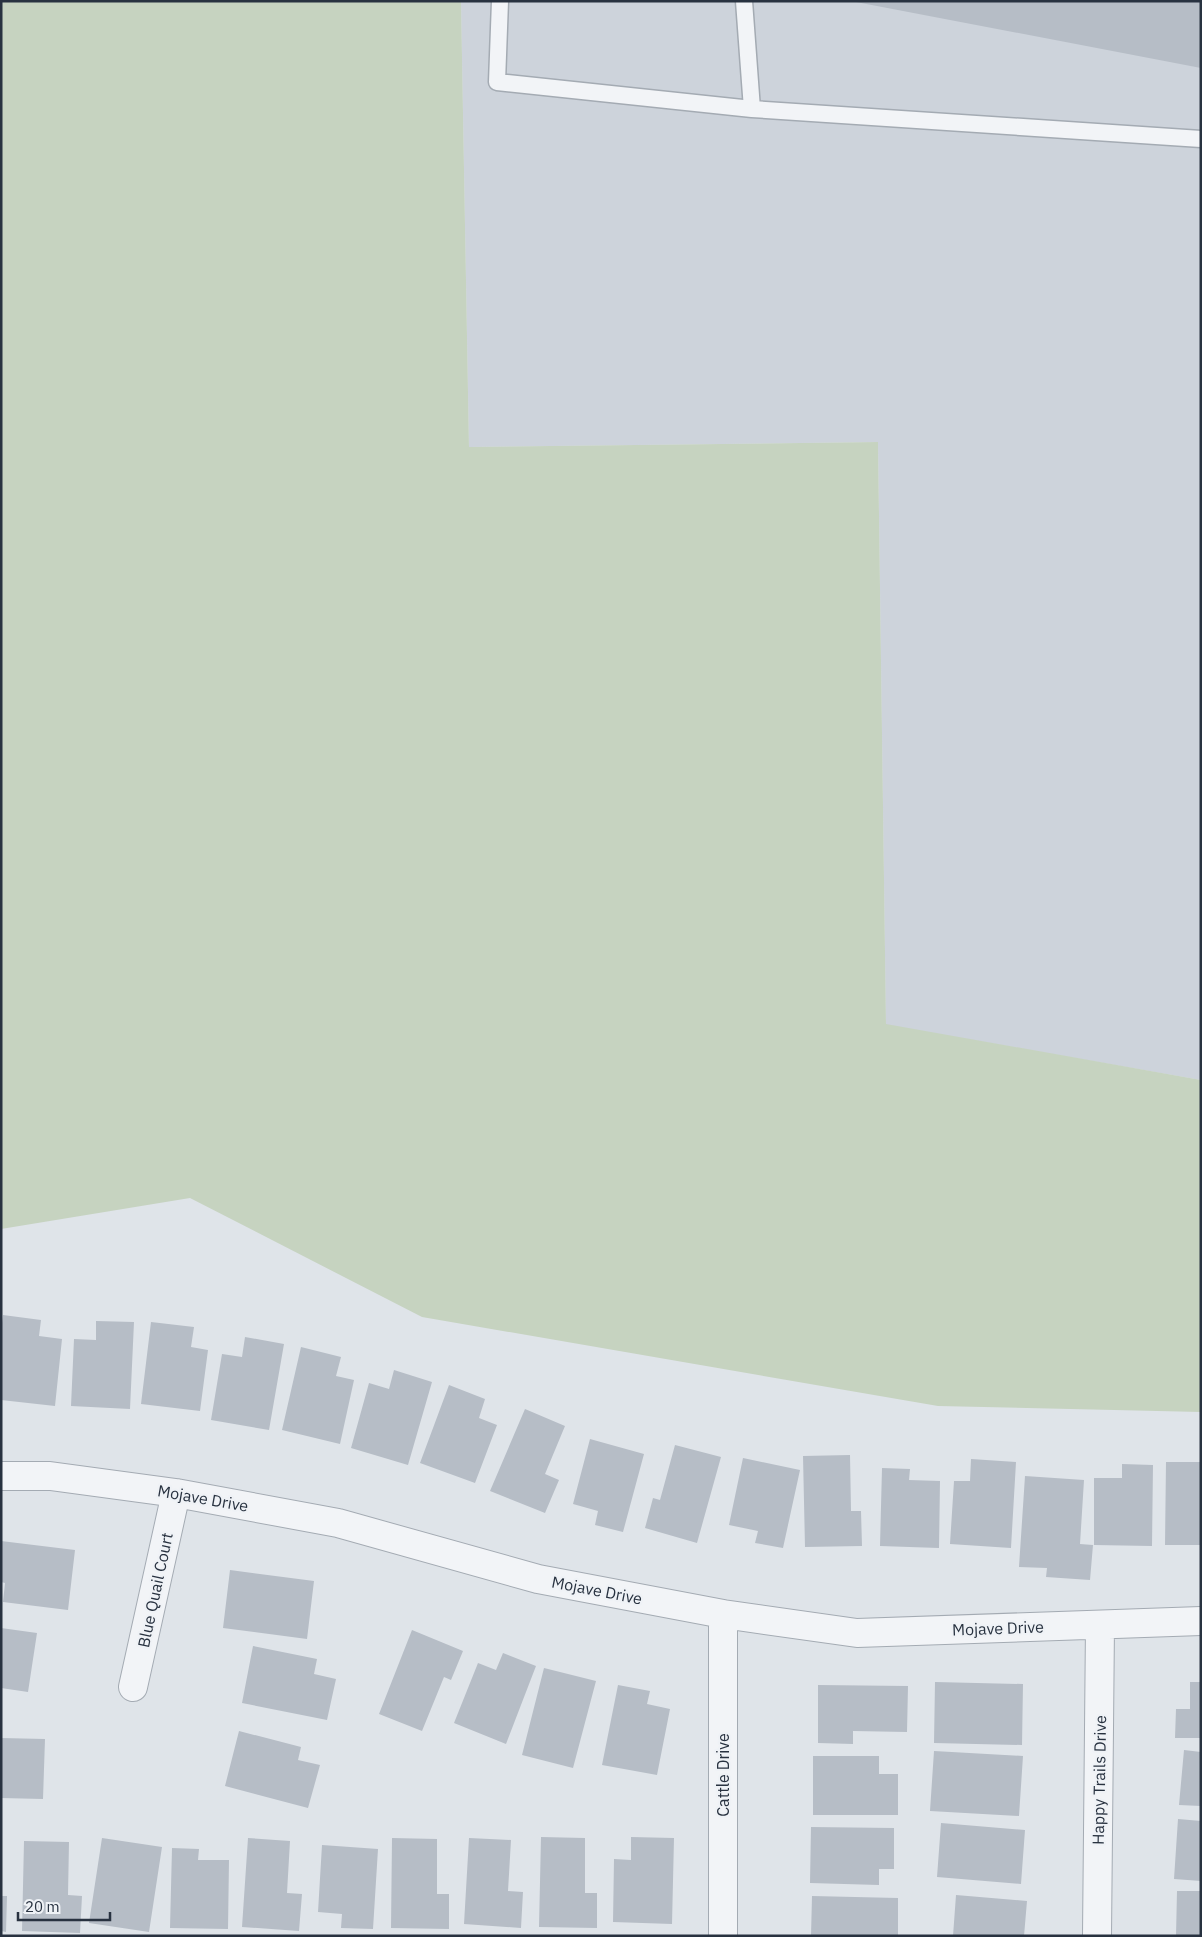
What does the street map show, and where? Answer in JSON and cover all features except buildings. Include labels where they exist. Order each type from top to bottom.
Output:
[{"type":"street","name":"Mojave Drive","points":[[1,1476],[50,1476],[176,1493],[338,1523],[538,1579],[723,1614],[857,1633],[1201,1621]]},
{"type":"street","name":"Blue Quail Court","points":[[134,1687],[176,1493]]},
{"type":"street","name":"Cattle Drive","points":[[723,1614],[723,1936]]},
{"type":"street","name":"Happy Trails Drive","points":[[1097,1936],[1100,1625]]},
{"type":"lane","points":[[500,1],[497,82],[752,109],[1201,139]]},
{"type":"lane","points":[[744,1],[752,109]]},
{"type":"shaded area","points":[[461,1],[1201,1],[1201,1080],[886,1025],[878,442],[469,447]]},
{"type":"green space","points":[[1,1],[461,1],[469,447],[878,442],[886,1024],[1201,1080],[1201,1412],[938,1406],[422,1317],[190,1198],[1,1229]]}]
